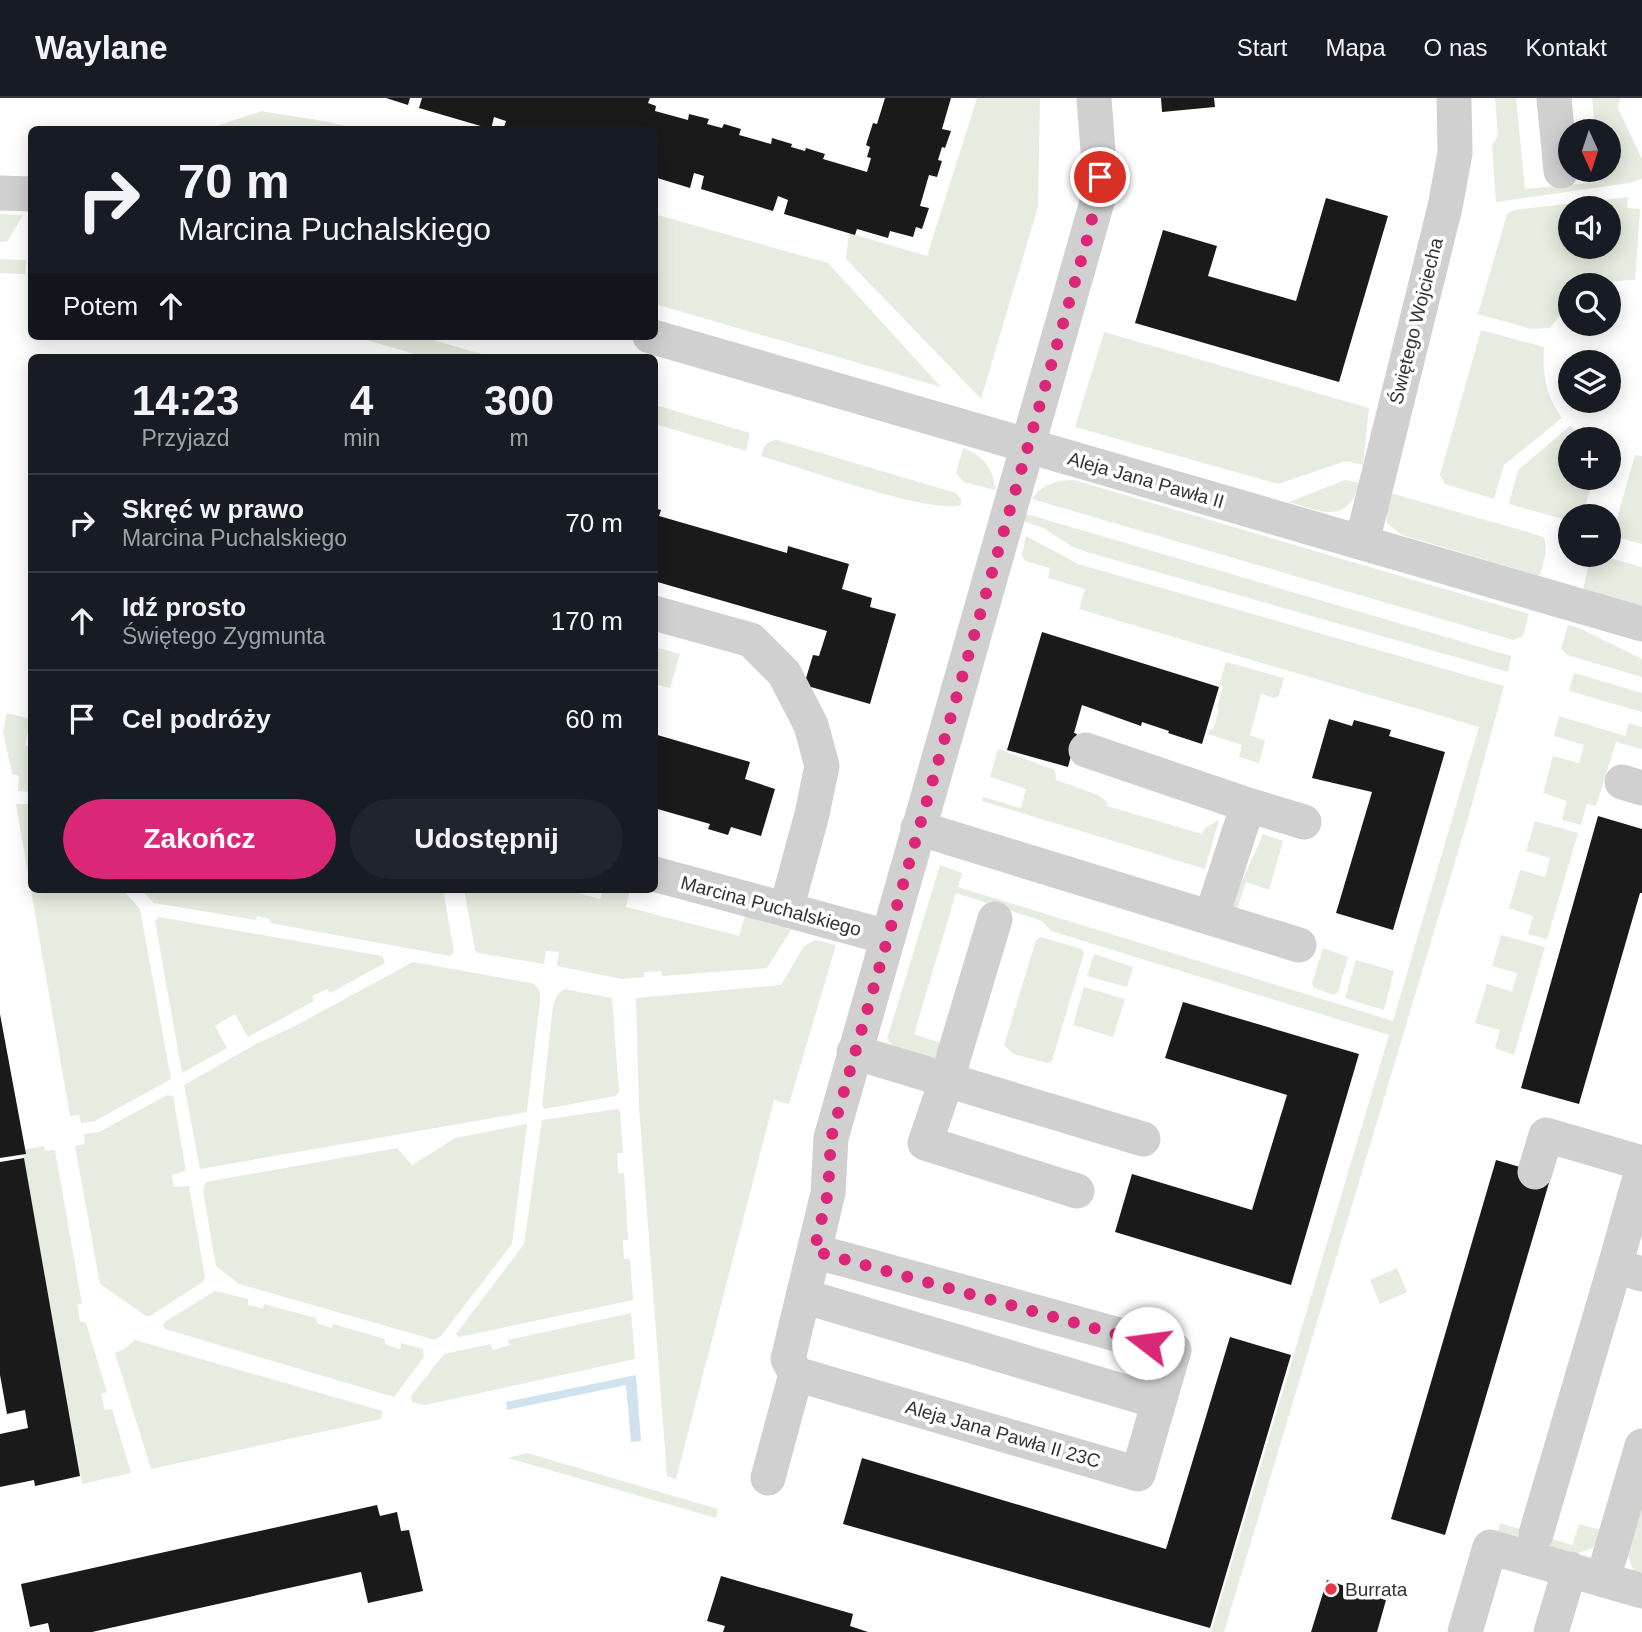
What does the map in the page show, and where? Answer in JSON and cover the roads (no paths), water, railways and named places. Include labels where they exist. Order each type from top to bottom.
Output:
[{"type":"street","name":"Marcina Puchalskiego","points":[[768,1478],[796,1374],[788,1359],[828,1193],[831,1138],[1097,202],[1100,177],[1094,98]]},
{"type":"street","name":"Świętego Wojciecha","points":[[1362,542],[1446,207],[1455,153],[1454,98]]},
{"type":"street","points":[[1554,98],[1558,140]]},
{"type":"street","points":[[0,193],[28,194]]},
{"type":"street","name":"Aleja Jana Pawła II","points":[[658,338],[1642,624]]},
{"type":"street","points":[[658,614],[751,640],[784,673],[811,725],[822,766],[786,910]]},
{"type":"street","points":[[1086,750],[1304,822]]},
{"type":"street","points":[[1211,918],[1248,805]]},
{"type":"street","points":[[918,828],[1299,945]]},
{"type":"street","name":"Marcina Puchalskiego","points":[[658,875],[887,937]]},
{"type":"street","points":[[995,919],[925,1143],[1077,1191]]},
{"type":"street","points":[[854,1052],[1143,1139]]},
{"type":"street","points":[[1535,1172],[1546,1135],[1642,1163]]},
{"type":"street","points":[[1536,1534],[1628,1270],[1642,1170]]},
{"type":"street","name":"Aleja Jana Pawła II 23C","points":[[796,1374],[1138,1474],[1174,1350],[814,1251]]},
{"type":"street","points":[[803,1296],[1159,1402]]},
{"type":"street","points":[[1603,1579],[1642,1446]]},
{"type":"street","points":[[1465,1632],[1490,1547],[1642,1591]]},
{"type":"street","points":[[1551,1632],[1570,1569]]},
{"type":"water","points":[[636,1375],[641,1441],[631,1442],[626,1385],[507,1410],[506,1402]]},
{"type":"place","name":"Burrata","points":[[1331,1589]]}]
